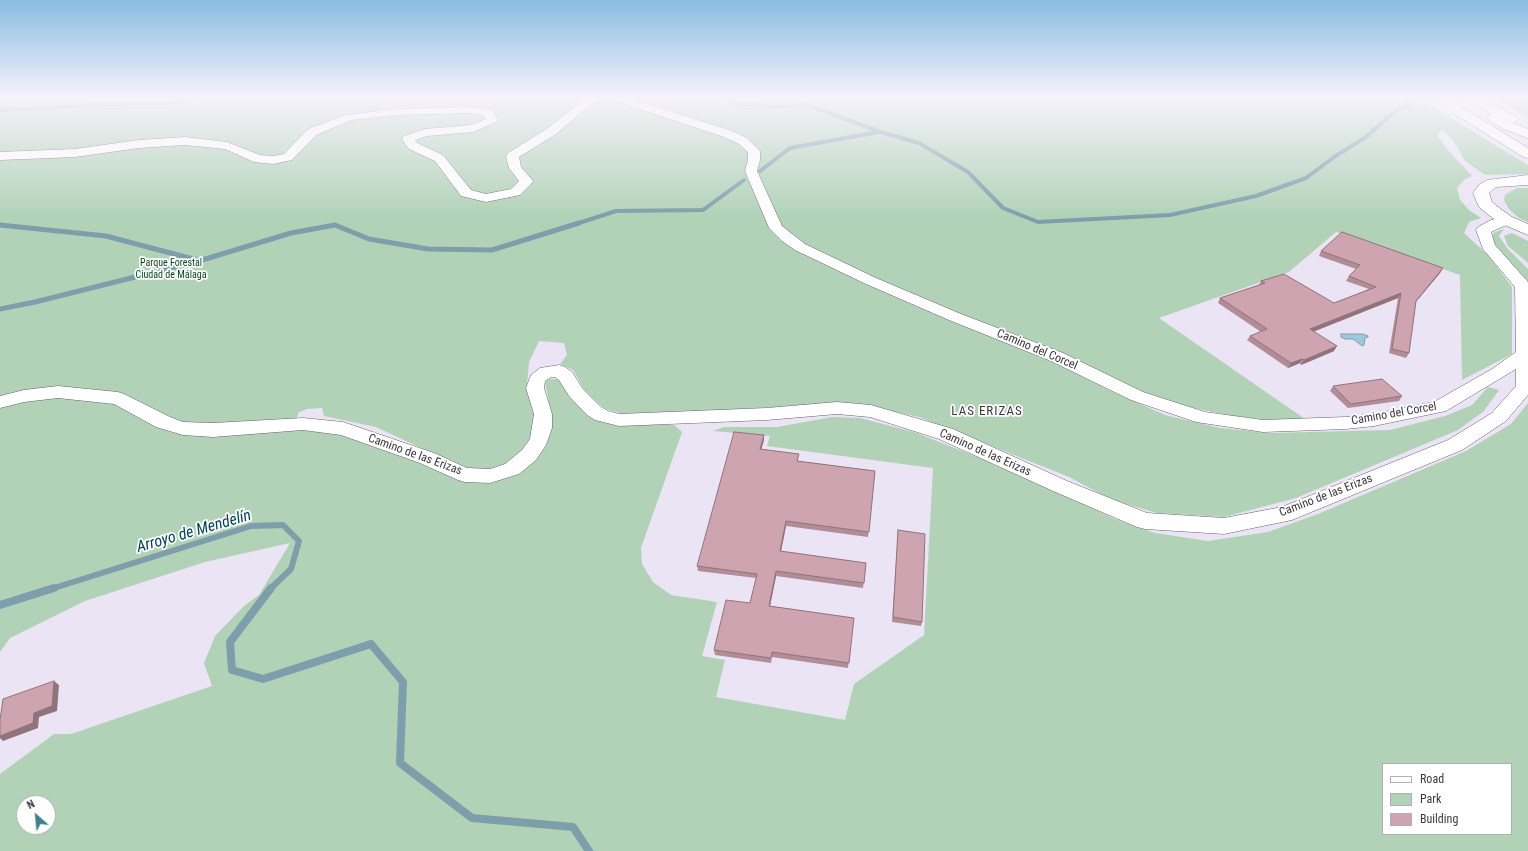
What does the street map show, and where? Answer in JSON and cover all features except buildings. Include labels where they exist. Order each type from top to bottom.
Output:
[{"type":"main road","points":[[1502,138],[1528,154]]},
{"type":"main road","points":[[1528,180],[1492,184],[1484,188],[1480,193],[1486,204],[1506,220],[1528,230]]},
{"type":"street","points":[[0,156],[75,153],[139,144],[185,141],[227,146],[258,159],[273,160],[288,157],[307,138]]},
{"type":"street","points":[[412,138],[408,139],[413,146],[438,158],[466,193],[486,198],[515,192],[526,181],[515,168],[512,156],[540,138]]},
{"type":"street","name":"Camino del Corcel","points":[[735,138],[754,151],[754,160],[751,171],[776,228],[786,238],[800,247],[871,281],[948,314],[1057,356],[1137,396],[1203,418],[1263,426],[1346,423],[1374,420],[1439,407],[1498,373],[1525,354]]},
{"type":"street","name":"Camino de las Erizas","points":[[0,402],[24,396],[58,392],[118,398],[163,422],[183,428],[213,430],[303,424],[343,429],[427,458],[465,474],[490,476],[512,469],[529,455],[539,440],[543,414],[535,388],[537,379],[546,372],[559,371],[566,376],[576,392],[594,411],[602,416],[619,420],[767,414],[837,408],[871,411],[946,434],[1060,486],[1144,521],[1224,526],[1285,514],[1455,445],[1499,417],[1525,387],[1525,354],[1522,318],[1524,296],[1523,286],[1488,246],[1483,230],[1496,223],[1506,220]]},
{"type":"green space","name":"Parque Forestal Ciudad de Málaga","points":[[0,138],[1439,138],[1472,176],[1465,179],[1457,188],[1460,200],[1469,210],[1481,218],[1469,222],[1464,233],[1489,256],[1512,287],[1512,354],[1462,380],[1460,275],[1336,232],[1289,272],[1159,318],[1305,419],[1279,421],[1232,416],[1175,404],[1118,382],[1055,351],[957,313],[875,278],[804,244],[791,236],[781,225],[770,201],[758,201],[774,231],[795,249],[868,284],[1054,361],[1109,390],[1165,415],[1220,428],[1271,433],[1390,430],[1445,416],[1472,405],[1488,387],[1499,390],[1484,411],[1458,430],[1296,498],[1224,517],[1157,513],[1112,500],[1069,477],[919,417],[853,403],[627,415],[606,409],[594,401],[586,393],[573,370],[560,364],[567,355],[564,343],[539,341],[529,362],[527,385],[535,405],[534,432],[524,453],[506,465],[484,471],[464,468],[376,427],[324,416],[322,408],[307,409],[299,412],[292,429],[324,432],[372,441],[463,480],[486,481],[508,477],[523,469],[537,455],[545,443],[550,425],[550,407],[545,382],[549,379],[558,379],[576,402],[589,415],[611,422],[674,425],[682,432],[641,548],[642,564],[653,582],[671,595],[717,602],[702,656],[725,660],[716,697],[845,720],[854,684],[924,635],[933,468],[767,446],[770,436],[713,431],[724,427],[777,427],[832,417],[860,418],[914,432],[975,456],[1053,489],[1115,519],[1155,533],[1208,541],[1268,532],[1318,514],[1466,451],[1511,424],[1528,403],[1528,851],[0,851],[0,774],[54,734],[71,734],[212,686],[204,663],[215,636],[244,606],[259,595],[290,543],[205,562],[85,601],[10,638],[0,652]]},
{"type":"green space","points":[[1451,138],[1483,138],[1528,165],[1528,174],[1485,175],[1465,161]]},
{"type":"green space","points":[[1517,188],[1528,188],[1528,222],[1519,218],[1509,209],[1504,200],[1505,195]]},
{"type":"green space","points":[[1504,229],[1499,236],[1507,248],[1528,269],[1528,287],[1493,242],[1493,233]]},
{"type":"green space","points":[[1512,233],[1528,241],[1528,263],[1508,246],[1504,236]]},
{"type":"water","points":[[1341,334],[1363,334],[1368,337],[1365,338],[1364,345],[1362,346],[1353,339],[1345,339],[1341,337]]},
{"type":"waterway","points":[[760,171],[790,148],[847,138]]},
{"type":"waterway","points":[[901,138],[919,143],[968,172],[1003,208],[1038,222],[1170,215],[1256,196],[1306,178],[1334,157],[1365,138]]},
{"type":"waterway","points":[[576,224],[616,211],[703,210],[744,180]]},
{"type":"waterway","points":[[0,309],[35,302],[199,261],[291,233],[335,225],[369,239],[428,249],[492,250],[579,223]]},
{"type":"waterway","points":[[0,225],[106,236],[197,260]]},
{"type":"waterway","name":"Arroyo de Mendelín","points":[[51,589],[251,526],[283,525],[299,541],[291,569],[271,588]]},
{"type":"waterway","name":"Arroyo de Mendelín","points":[[0,605],[54,588]]},
{"type":"waterway","name":"Arroyo de Mendelín","points":[[271,588],[230,642],[232,670],[263,679],[371,644],[403,682],[400,763],[472,818],[573,827],[589,851]]},
{"type":"district","name":"LAS ERIZAS","points":[[987,412]]}]
